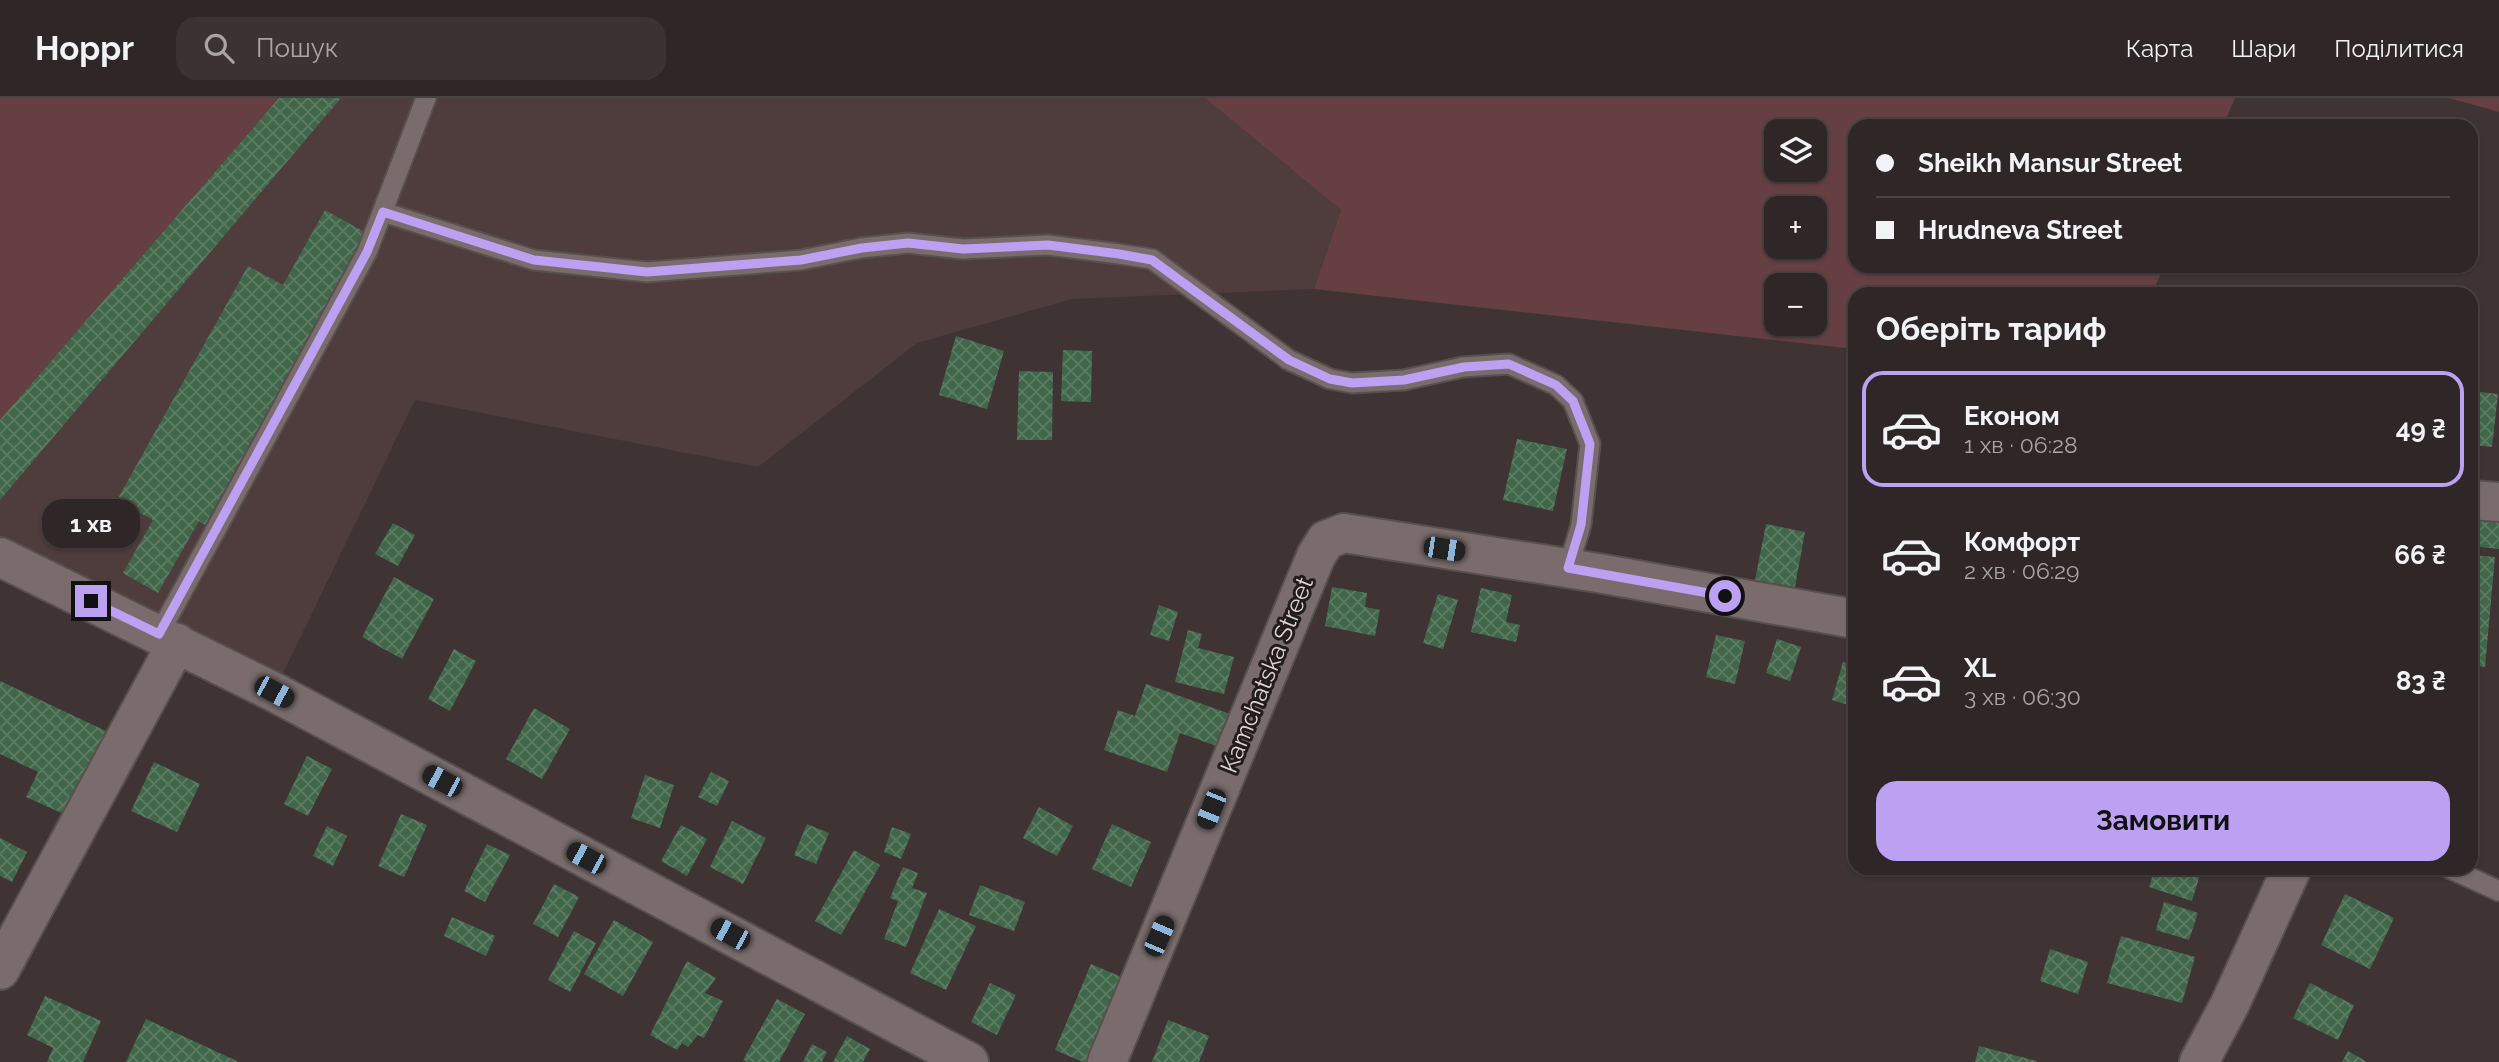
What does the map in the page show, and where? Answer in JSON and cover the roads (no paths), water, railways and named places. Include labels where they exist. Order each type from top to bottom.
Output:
[{"type":"street","points":[[2478,500],[2499,502]]},
{"type":"street","name":"Kamchatska Street","points":[[1107,1062],[1315,556],[1326,540],[1344,533],[1568,568]]},
{"type":"street","points":[[0,556],[287,698],[969,1062]]},
{"type":"street","points":[[1568,568],[1848,618]]},
{"type":"street","points":[[0,970],[168,639]]},
{"type":"street","points":[[2199,1062],[2230,1004],[2289,875]]},
{"type":"lane","points":[[168,639],[367,252],[426,98]]},
{"type":"lane","points":[[383,212],[534,260],[647,272],[801,260],[862,248],[908,243],[963,249],[1048,245],[1119,254],[1152,260],[1289,360],[1330,379],[1352,383],[1404,380],[1464,367],[1509,364],[1556,385],[1573,401],[1590,444],[1581,525],[1568,568]]},
{"type":"lane","points":[[2464,875],[2499,891]]}]
